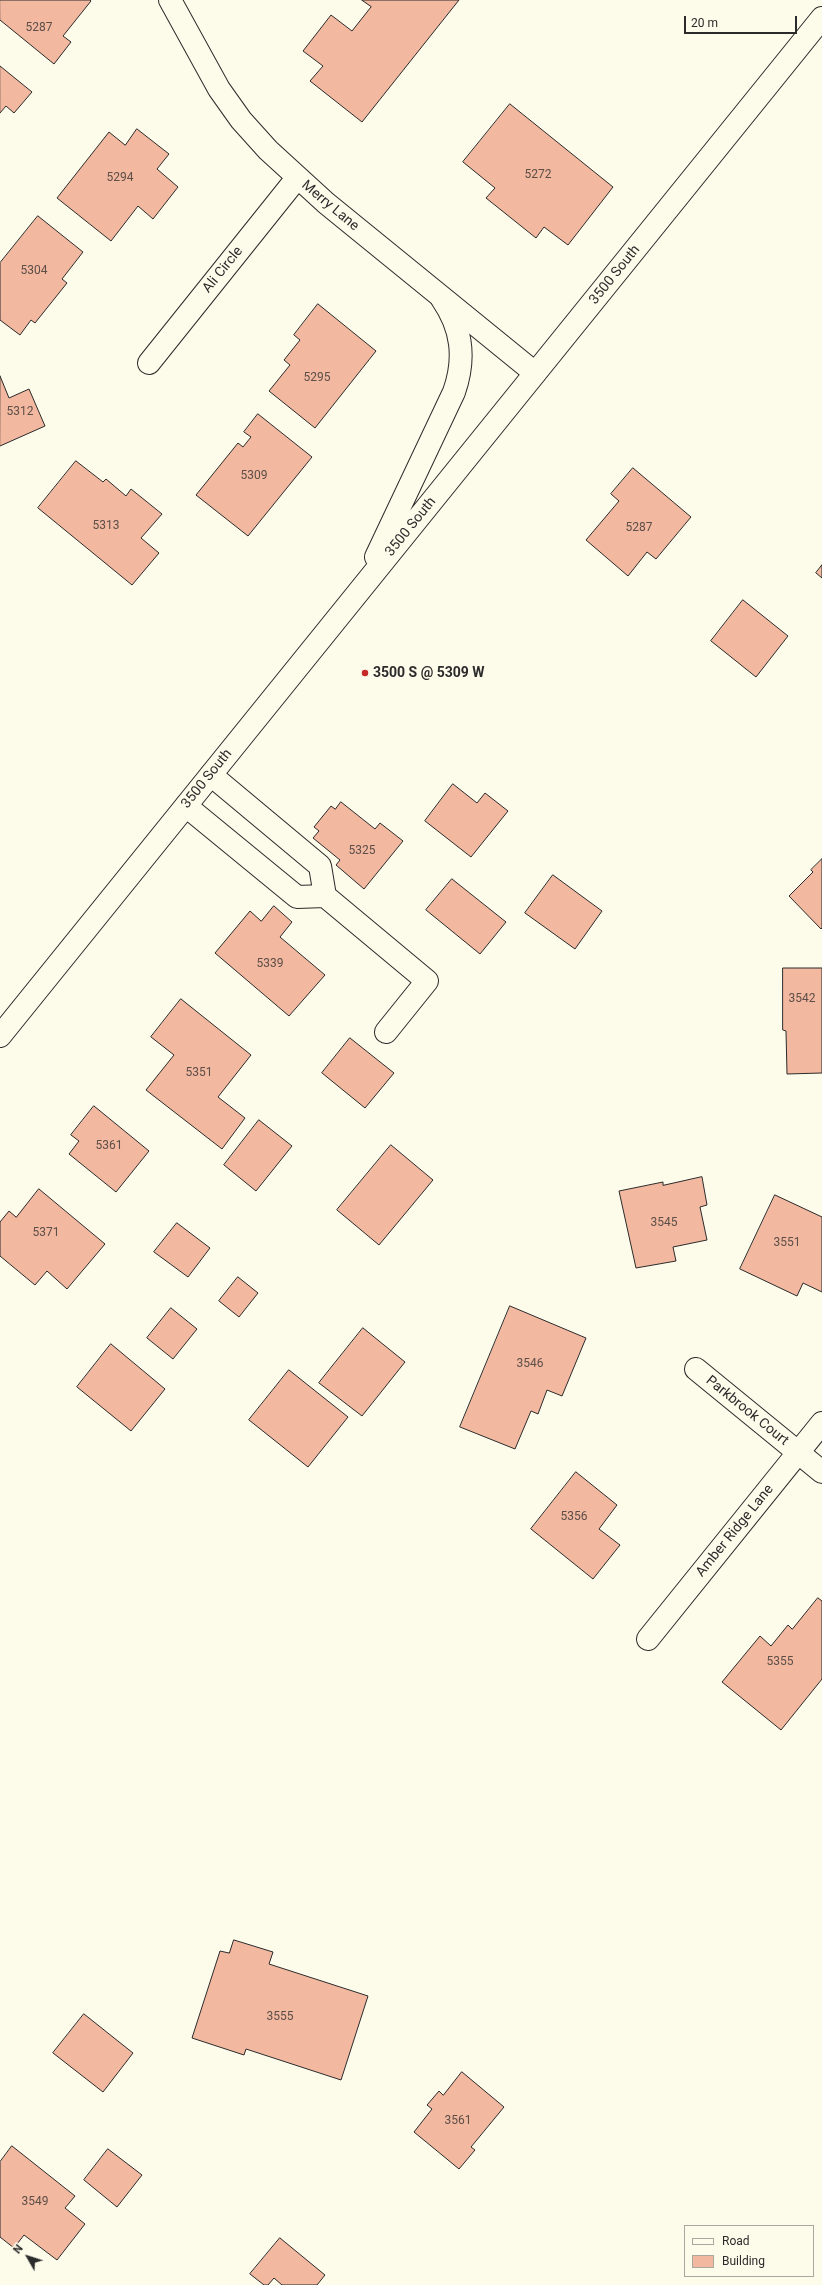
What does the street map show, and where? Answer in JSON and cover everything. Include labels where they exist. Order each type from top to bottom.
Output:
[{"type":"main road","name":"Merry Lane","points":[[170,0],[218,89],[241,120],[268,150],[297,178],[442,299],[535,373]]},
{"type":"main road","name":"3500 South","points":[[0,1036],[822,18]]},
{"type":"main road","name":"Ali Circle","points":[[149,363],[297,178]]},
{"type":"main road","points":[[360,590],[454,392],[460,375],[462,357],[460,339],[451,312],[442,299]]},
{"type":"main road","points":[[211,775],[320,866],[325,896],[427,981],[386,1032]]},
{"type":"main road","points":[[186,806],[297,897],[325,896]]},
{"type":"main road","name":"Parkbrook Court","points":[[696,1369],[822,1472]]},
{"type":"main road","name":"Amber Ridge Lane","points":[[648,1639],[822,1423]]},
{"type":"building","points":[[0,0],[91,1],[63,36],[71,42],[54,64],[0,20]]},
{"type":"building","points":[[362,0],[459,0],[362,122],[310,81],[323,66],[303,51],[331,15],[352,31],[371,7]]},
{"type":"building","points":[[0,66],[32,92],[14,113],[6,106],[0,113]]},
{"type":"building","points":[[510,104],[613,187],[568,245],[544,227],[536,238],[486,198],[495,188],[463,162]]},
{"type":"building","points":[[137,129],[169,154],[157,169],[178,187],[153,219],[138,206],[111,241],[57,198],[109,132],[125,145]]},
{"type":"building","points":[[38,216],[83,252],[62,279],[67,283],[35,323],[31,320],[20,335],[0,320],[0,263]]},
{"type":"building","points":[[318,304],[376,351],[315,428],[269,391],[290,365],[284,360],[300,340],[294,335]]},
{"type":"building","points":[[0,376],[9,398],[29,389],[45,426],[0,446]]},
{"type":"building","points":[[258,414],[312,457],[248,536],[196,495],[238,443],[243,447],[251,437],[244,432]]},
{"type":"building","points":[[76,461],[103,482],[106,479],[126,496],[131,489],[162,514],[141,538],[159,553],[132,585],[38,508]]},
{"type":"building","points":[[633,468],[691,517],[656,559],[647,552],[628,576],[586,540],[619,501],[611,494]]},
{"type":"building","points":[[822,565],[822,578],[816,573]]},
{"type":"building","points":[[743,600],[788,636],[756,677],[711,641]]},
{"type":"building","points":[[453,784],[477,803],[485,793],[508,811],[471,857],[425,821]]},
{"type":"building","points":[[341,802],[375,829],[380,823],[403,841],[364,889],[336,865],[340,860],[313,838],[319,831],[314,827],[331,806],[335,809]]},
{"type":"building","points":[[822,859],[821,929],[789,896],[813,872],[811,870]]},
{"type":"building","points":[[553,875],[602,911],[575,949],[525,913]]},
{"type":"building","points":[[452,879],[506,922],[480,954],[426,910]]},
{"type":"building","points":[[274,906],[292,922],[280,937],[325,975],[289,1016],[215,953],[250,911],[261,921]]},
{"type":"building","points":[[783,968],[822,968],[822,1073],[787,1074],[786,1031],[783,1030]]},
{"type":"building","points":[[181,999],[251,1055],[218,1097],[245,1118],[222,1149],[146,1090],[174,1055],[151,1037]]},
{"type":"building","points":[[350,1038],[394,1073],[365,1108],[322,1073]]},
{"type":"building","points":[[94,1106],[149,1151],[116,1192],[69,1154],[79,1141],[71,1135]]},
{"type":"building","points":[[259,1120],[292,1146],[256,1191],[224,1165]]},
{"type":"building","points":[[391,1145],[433,1180],[379,1245],[337,1210]]},
{"type":"building","points":[[702,1177],[707,1205],[700,1207],[707,1240],[673,1247],[676,1261],[636,1268],[619,1191],[663,1182],[663,1185]]},
{"type":"building","points":[[39,1189],[105,1244],[67,1289],[47,1271],[35,1285],[0,1256],[0,1222],[9,1211],[16,1217]]},
{"type":"building","points":[[775,1195],[822,1217],[822,1292],[803,1283],[797,1296],[740,1269]]},
{"type":"building","points":[[177,1223],[210,1248],[188,1277],[154,1252]]},
{"type":"building","points":[[238,1277],[258,1293],[239,1317],[219,1301]]},
{"type":"building","points":[[510,1306],[586,1338],[562,1396],[547,1390],[538,1414],[531,1411],[515,1449],[460,1427]]},
{"type":"building","points":[[171,1308],[197,1329],[173,1359],[147,1338]]},
{"type":"building","points":[[363,1328],[405,1362],[362,1416],[319,1383]]},
{"type":"building","points":[[111,1344],[165,1389],[131,1431],[77,1387]]},
{"type":"building","points":[[289,1370],[348,1417],[308,1467],[249,1420]]},
{"type":"building","points":[[576,1472],[617,1505],[599,1529],[620,1545],[593,1579],[531,1529]]},
{"type":"building","points":[[818,1598],[822,1601],[822,1679],[781,1730],[722,1682],[760,1636],[771,1646],[788,1625],[792,1629]]},
{"type":"building","points":[[234,1940],[273,1952],[269,1964],[368,1996],[341,2080],[246,2049],[244,2055],[192,2038],[220,1951],[229,1953]]},
{"type":"building","points":[[84,2014],[133,2053],[103,2092],[53,2053]]},
{"type":"building","points":[[462,2072],[504,2107],[471,2147],[475,2150],[459,2169],[414,2132],[432,2109],[427,2105],[439,2091],[443,2095]]},
{"type":"building","points":[[12,2146],[75,2196],[65,2208],[85,2224],[57,2260],[24,2235],[14,2248],[0,2237],[0,2162]]},
{"type":"building","points":[[108,2149],[142,2175],[117,2207],[84,2180]]},
{"type":"building","points":[[280,2238],[325,2275],[317,2285],[282,2285],[274,2278],[268,2285],[264,2285],[250,2274]]},
{"type":"place","name":"3500 S @ 5309 W","points":[[365,673]]}]
